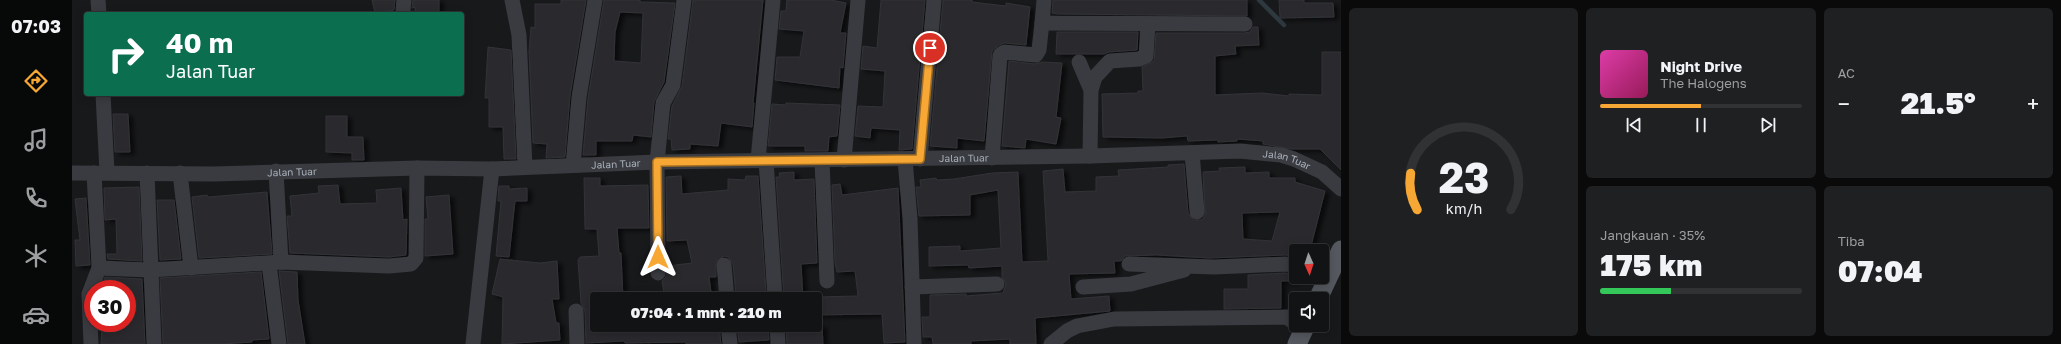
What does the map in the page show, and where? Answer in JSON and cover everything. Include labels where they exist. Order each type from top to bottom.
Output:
[{"type":"main road","points":[[1321,292],[1334,261]]},
{"type":"street","points":[[98,0],[99,12]]},
{"type":"street","points":[[512,0],[519,35],[520,95],[525,167]]},
{"type":"street","points":[[573,165],[579,97],[595,0]]},
{"type":"street","points":[[658,273],[657,162],[663,103],[673,85],[684,0]]},
{"type":"street","points":[[773,0],[762,160],[774,292]]},
{"type":"street","points":[[844,160],[858,0]]},
{"type":"street","points":[[920,159],[934,0]]},
{"type":"street","points":[[992,158],[1000,55],[1004,52],[1036,55],[1039,50],[1044,0]]},
{"type":"street","points":[[1042,23],[1244,24]]},
{"type":"street","points":[[1090,156],[1091,90],[1096,77],[1110,61],[1139,59],[1146,56],[1148,24]]},
{"type":"street","points":[[1079,62],[1091,90]]},
{"type":"street","points":[[91,344],[89,294],[99,268],[103,96]]},
{"type":"street","name":"Jalan Tuar","points":[[72,173],[180,173],[416,168],[492,169],[657,162],[992,158],[1240,151],[1281,155],[1322,172],[1341,189]]},
{"type":"street","points":[[1192,153],[1197,212]]},
{"type":"street","points":[[905,159],[910,219],[914,344]]},
{"type":"street","points":[[822,161],[827,281]]},
{"type":"street","points":[[99,268],[150,270],[275,263],[388,266],[411,264],[416,258],[416,168]]},
{"type":"street","points":[[473,344],[492,169]]},
{"type":"street","points":[[276,171],[275,263],[279,344]]},
{"type":"street","points":[[147,173],[154,344]]},
{"type":"street","points":[[180,173],[191,268]]},
{"type":"street","points":[[1129,264],[1214,267],[1289,265]]},
{"type":"street","points":[[724,265],[726,292]]},
{"type":"street","points":[[1082,287],[1131,284],[1183,272],[1189,266]]},
{"type":"street","points":[[912,287],[997,284]]},
{"type":"street","points":[[576,311],[577,344]]},
{"type":"street","points":[[1051,344],[1067,331],[1077,326],[1114,319],[1287,318],[1289,320]]},
{"type":"street","points":[[729,332],[730,344]]},
{"type":"street","points":[[777,332],[778,344]]},
{"type":"building","points":[[372,0],[395,0],[394,10],[375,12]]},
{"type":"building","points":[[413,0],[439,0],[439,12],[415,12],[415,7],[412,8]]},
{"type":"building","points":[[561,0],[586,0],[570,96],[565,157],[546,158],[547,144],[533,143],[529,51],[531,27],[535,28],[535,4],[561,4]]},
{"type":"building","points":[[604,0],[640,0],[640,2],[675,3],[664,82],[654,102],[651,137],[633,135],[632,141],[596,141],[596,155],[583,155],[588,98]],"holes":[[[620,12],[643,13],[641,63],[614,61],[615,32]]]},
{"type":"building","points":[[693,0],[763,0],[752,127],[721,123],[718,146],[690,144],[690,149],[672,150],[671,139],[668,139],[672,106],[682,86]]},
{"type":"building","points":[[787,0],[831,0],[846,3],[840,33],[846,33],[843,68],[840,67],[839,88],[775,80],[777,57],[800,57],[804,31],[779,29],[781,11],[786,11]]},
{"type":"building","points":[[881,0],[925,0],[912,149],[899,150],[900,130],[871,128],[870,138],[855,136],[858,106],[883,107],[885,71],[861,69],[863,46],[877,48]]},
{"type":"building","points":[[943,0],[972,0],[972,2],[1006,6],[1006,3],[1030,7],[1026,45],[1004,43],[992,51],[984,141],[957,138],[957,148],[930,146]]},
{"type":"building","points":[[1053,0],[1247,0],[1247,16],[1058,14],[1052,13]]},
{"type":"building","points":[[1279,0],[1304,0],[1304,3],[1333,3],[1334,17],[1280,18]]},
{"type":"building","points":[[1253,27],[1258,27],[1259,45],[1235,46],[1236,54],[1215,56],[1215,95],[1262,93],[1289,96],[1289,94],[1322,95],[1322,52],[1341,52],[1341,170],[1320,149],[1291,149],[1263,144],[1263,141],[1237,139],[1237,141],[1218,142],[1218,140],[1188,141],[1187,136],[1162,138],[1103,137],[1102,94],[1138,93],[1138,91],[1143,91],[1142,67],[1154,61],[1156,33],[1245,33],[1250,32]]},
{"type":"building","points":[[1057,32],[1138,32],[1137,50],[1109,52],[1104,54],[1056,54]]},
{"type":"building","points":[[488,47],[511,50],[516,159],[504,159],[503,127],[489,127],[489,98],[485,98]]},
{"type":"building","points":[[1009,61],[1035,64],[1042,62],[1062,63],[1056,117],[1061,118],[1056,144],[1026,139],[1025,148],[1002,146]]},
{"type":"building","points":[[786,103],[840,105],[837,136],[829,137],[828,151],[805,151],[805,146],[768,146],[772,104],[786,105]]},
{"type":"building","points":[[113,114],[128,114],[130,152],[115,152]]},
{"type":"building","points":[[326,116],[347,116],[347,137],[363,137],[364,160],[352,160],[352,153],[326,152]]},
{"type":"building","points":[[1184,164],[1188,213],[1194,220],[1202,220],[1205,215],[1203,172],[1220,171],[1219,168],[1245,167],[1245,173],[1269,172],[1269,178],[1295,178],[1295,182],[1325,191],[1312,244],[1289,244],[1289,256],[1209,258],[1157,255],[1125,256],[1121,261],[1114,261],[1115,273],[1069,274],[1071,299],[1109,296],[1110,311],[1035,318],[1036,344],[1010,344],[1010,339],[971,341],[971,344],[933,344],[932,337],[923,337],[922,317],[930,317],[930,295],[966,294],[966,296],[1003,293],[1006,284],[1002,277],[1002,266],[969,268],[968,265],[929,266],[929,247],[960,246],[960,251],[1001,248],[998,190],[970,195],[970,215],[919,216],[916,187],[921,187],[920,180],[936,178],[937,180],[954,179],[992,173],[1018,172],[1022,262],[1048,261],[1043,171],[1063,169],[1065,192],[1096,191],[1096,177],[1119,176],[1118,170],[1168,167],[1168,165]],"holes":[[[1280,212],[1272,241],[1243,239],[1242,213]]]},
{"type":"building","points":[[794,172],[794,180],[814,179],[817,263],[801,264],[803,292],[784,292],[776,177],[780,177],[779,173]]},
{"type":"building","points":[[681,176],[682,194],[728,190],[728,179],[745,180],[746,176],[758,176],[766,292],[736,292],[733,264],[728,257],[724,256],[716,262],[716,277],[709,277],[711,292],[664,292],[662,281],[666,277],[667,266],[692,263],[687,240],[667,241],[666,177]]},
{"type":"building","points":[[584,178],[600,178],[600,186],[648,185],[649,228],[617,228],[619,253],[621,253],[623,292],[590,292],[590,332],[720,332],[721,344],[686,344],[686,342],[625,343],[624,341],[586,343],[585,311],[581,303],[578,260],[580,257],[599,256],[597,229],[585,229]]},
{"type":"building","points":[[840,184],[842,195],[898,188],[905,342],[884,343],[882,314],[822,315],[822,297],[858,296],[855,271],[837,272],[835,263],[832,185]]},
{"type":"building","points":[[338,185],[340,204],[377,203],[376,190],[401,188],[403,220],[407,219],[406,255],[389,257],[290,253],[287,216],[292,216],[290,196],[319,193],[318,186]]},
{"type":"building","points":[[499,186],[509,186],[509,189],[527,188],[527,201],[515,201],[509,257],[496,256],[501,201],[498,201]]},
{"type":"building","points":[[139,187],[142,261],[108,259],[107,254],[117,254],[116,219],[105,220],[104,188]]},
{"type":"building","points":[[267,192],[272,254],[199,258],[192,197]]},
{"type":"building","points":[[449,195],[453,254],[425,256],[425,219],[428,219],[426,197]]},
{"type":"building","points":[[86,198],[90,265],[76,266],[75,240],[80,240],[75,199]]},
{"type":"building","points":[[157,200],[174,200],[181,259],[160,260]]},
{"type":"building","points":[[500,259],[540,263],[557,261],[559,299],[552,299],[556,323],[559,323],[560,340],[502,344],[503,297],[492,294]]},
{"type":"building","points":[[279,271],[297,272],[298,300],[305,344],[288,344]]},
{"type":"building","points":[[261,272],[269,339],[222,344],[163,344],[160,278]]},
{"type":"building","points":[[1289,274],[1289,281],[1281,281],[1281,308],[1224,309],[1224,289],[1248,289],[1248,275]]},
{"type":"building","points":[[105,277],[142,279],[145,344],[101,344],[102,332],[136,332],[136,280],[104,280]]},
{"type":"building","points":[[822,325],[823,344],[787,344],[786,332],[822,332]]},
{"type":"building","points":[[738,332],[768,332],[769,340],[739,342]]},
{"type":"waterway","points":[[1259,0],[1284,25]]},
{"type":"route","points":[[658,257],[657,162],[920,159],[930,48]]}]
